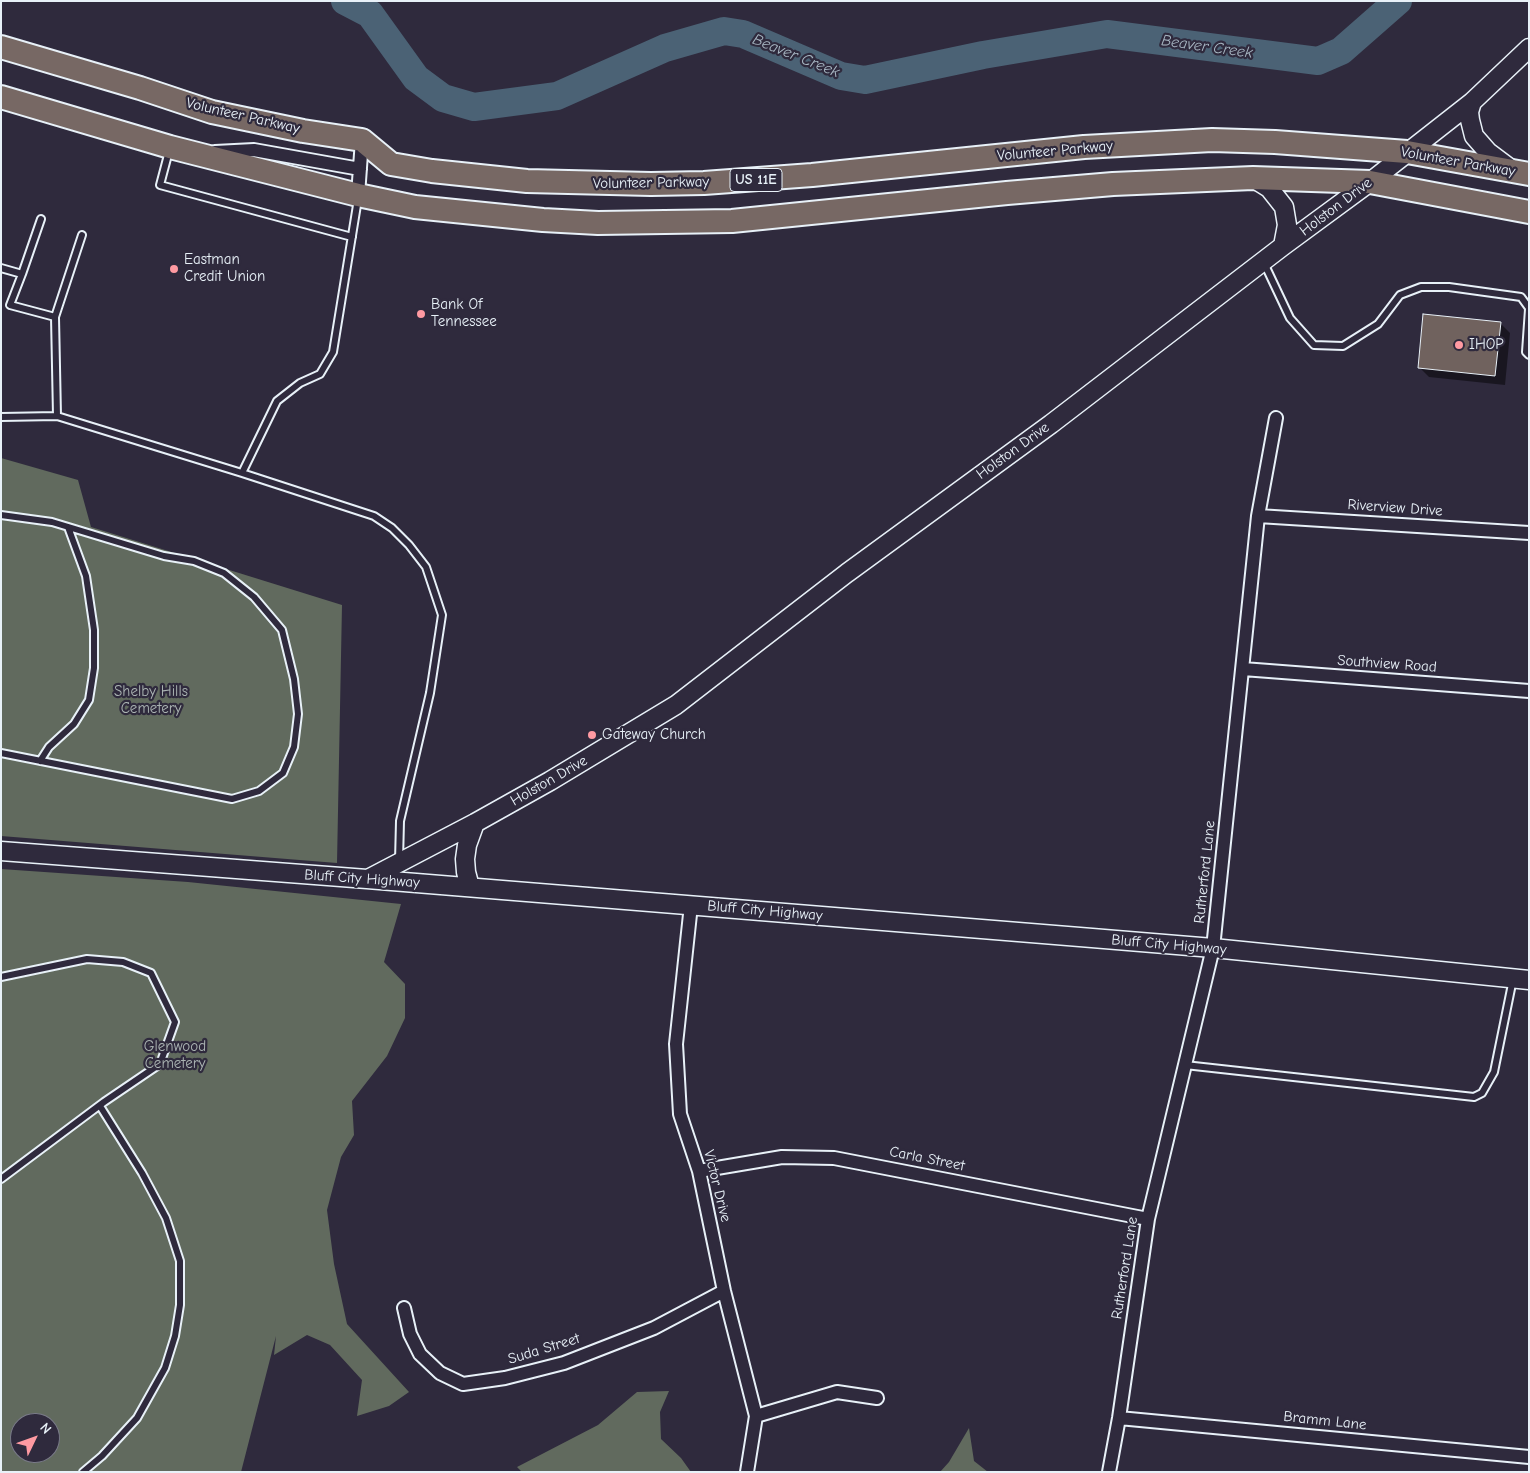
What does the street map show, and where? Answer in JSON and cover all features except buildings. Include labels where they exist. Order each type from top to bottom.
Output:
[{"type":"highway","name":"Volunteer Parkway","points":[[1,47],[140,88],[212,112],[303,131],[362,140],[391,164],[432,171],[527,181],[625,184],[704,183],[812,176],[1084,147],[1212,140],[1275,142],[1407,152],[1522,173]]},
{"type":"highway","points":[[1,97],[170,147],[358,195],[415,207],[543,220],[598,223],[732,221],[1007,192],[1112,184],[1253,178],[1370,182],[1529,212]]},
{"type":"street","name":"Holston Drive","points":[[367,879],[550,781],[676,705],[847,573],[1051,424],[1283,246],[1370,182],[1472,102],[1529,48]]},
{"type":"street","points":[[1472,102],[1469,112],[1474,136],[1488,152],[1522,173]]},
{"type":"street","points":[[358,195],[362,140]]},
{"type":"street","points":[[193,153],[254,150],[360,169]]},
{"type":"street","points":[[1253,178],[1269,188],[1284,207],[1287,225],[1283,246]]},
{"type":"street","name":"Rutherford Lane","points":[[1109,1472],[1119,1418],[1148,1219],[1213,948],[1258,516],[1276,418]]},
{"type":"street","name":"Riverview Drive","points":[[1258,516],[1529,533]]},
{"type":"street","name":"Southview Road","points":[[1243,669],[1529,691]]},
{"type":"street","points":[[470,888],[465,859],[467,844],[475,822]]},
{"type":"street","name":"Bluff City Highway","points":[[1,851],[1213,948],[1521,979]]},
{"type":"street","name":"Victor Drive","points":[[691,905],[676,1044],[680,1114],[699,1171],[724,1292],[756,1416],[747,1472]]},
{"type":"street","name":"Carla Street","points":[[699,1171],[782,1157],[834,1158],[1148,1219]]},
{"type":"street","name":"Suda Street","points":[[404,1308],[410,1334],[420,1354],[440,1373],[463,1384],[505,1378],[564,1363],[654,1328],[724,1292]]},
{"type":"street","points":[[756,1416],[837,1392],[877,1398]]},
{"type":"street","name":"Bramm Lane","points":[[1119,1418],[1529,1457]]},
{"type":"lane","points":[[170,147],[160,185],[352,237]]},
{"type":"lane","points":[[242,473],[277,401],[300,383],[320,374],[333,352],[358,195]]},
{"type":"lane","points":[[10,305],[41,219]]},
{"type":"lane","points":[[57,416],[55,317],[82,235]]},
{"type":"lane","points":[[1264,262],[1290,318],[1314,345],[1342,346],[1378,324],[1400,295],[1421,287],[1449,287],[1521,297],[1529,309],[1526,352],[1529,355]]},
{"type":"lane","points":[[1,268],[22,274]]},
{"type":"lane","points":[[1,302],[55,317]]},
{"type":"lane","points":[[1,417],[57,416],[242,473],[374,516],[392,528],[409,545],[426,568],[442,616],[430,693],[400,821],[399,862]]},
{"type":"lane","points":[[1,515],[52,522],[164,556],[194,561],[224,574],[254,597],[282,630],[294,679],[298,714],[294,747],[283,773],[259,791],[232,798],[1,753]]},
{"type":"lane","points":[[40,761],[49,748],[74,724],[89,700],[94,668],[94,630],[86,576],[68,527]]},
{"type":"lane","points":[[1,977],[87,959],[123,962],[151,973],[175,1022],[160,1064],[1,1179]]},
{"type":"lane","points":[[1185,1065],[1474,1097],[1482,1093],[1494,1072],[1521,979]]},
{"type":"lane","points":[[83,1472],[102,1456],[137,1418],[165,1368],[175,1336],[180,1305],[180,1261],[166,1218],[142,1173],[100,1106]]},
{"type":"green space","name":"Shelby Hills Cemetery","points":[[1,458],[78,480],[91,527],[342,605],[337,863],[1,836]]},
{"type":"green space","name":"Glenwood Cemetery","points":[[1,869],[188,882],[401,904],[384,962],[405,984],[405,1018],[387,1056],[352,1101],[354,1135],[341,1157],[327,1210],[334,1264],[347,1324],[409,1392],[389,1406],[357,1416],[362,1380],[330,1345],[307,1335],[274,1355],[276,1336],[241,1472],[1,1472]]},
{"type":"green space","points":[[669,1391],[660,1412],[661,1439],[681,1458],[691,1472],[522,1472],[517,1467],[598,1425],[637,1392]]},
{"type":"green space","points":[[969,1428],[974,1461],[988,1472],[940,1472],[949,1462]]},
{"type":"waterway","name":"Beaver Creek","points":[[345,1],[370,14],[416,78],[443,98],[474,107],[557,96],[665,48],[724,31],[743,34],[841,76],[865,80],[983,55],[1107,34],[1318,61],[1341,51],[1398,1]]},
{"type":"place","name":"Eastman Credit Union","points":[[174,269]]},
{"type":"place","name":"Bank Of Tennessee","points":[[421,314]]},
{"type":"place","name":"IHOP","points":[[1459,345]]},
{"type":"place","name":"Gateway Church","points":[[592,735]]}]
